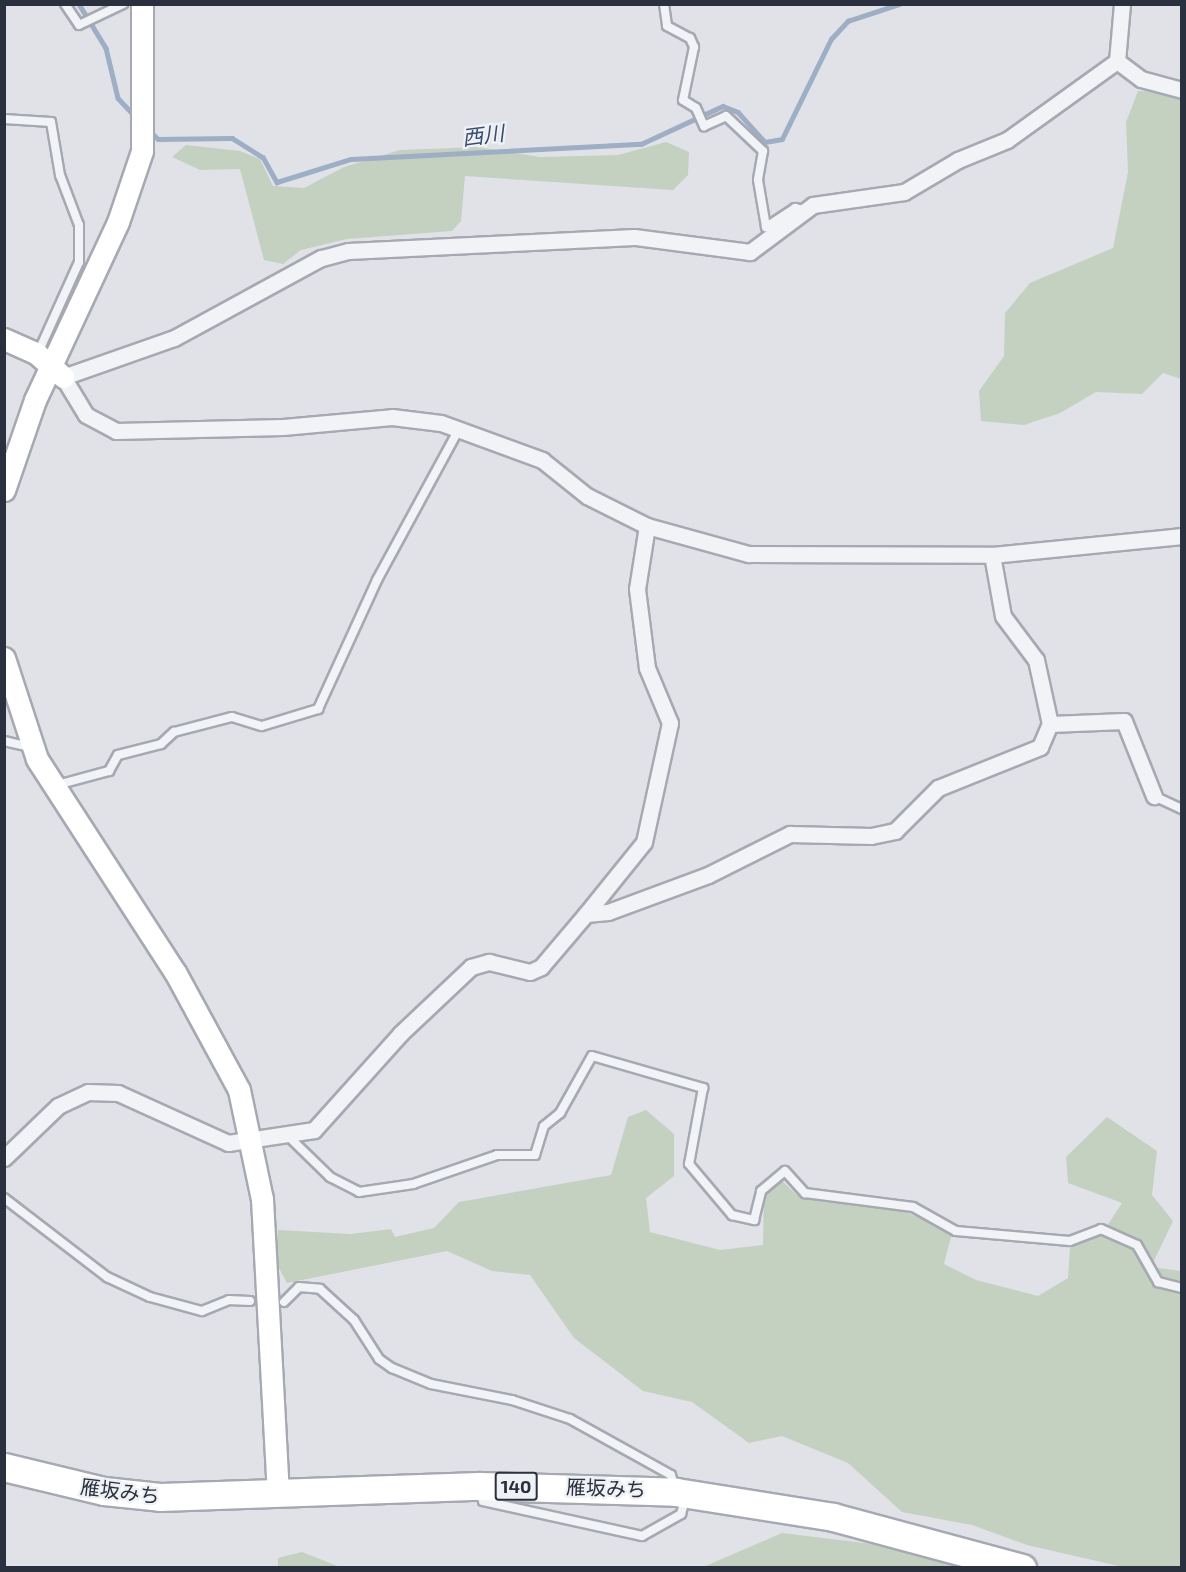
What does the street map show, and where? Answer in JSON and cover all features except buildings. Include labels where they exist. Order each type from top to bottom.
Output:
[{"type":"highway","name":"雁坂みち","points":[[4,1467],[51,1481],[149,1496],[278,1494],[479,1486],[682,1492],[833,1517],[1022,1568]]},
{"type":"street","points":[[4,490],[50,365],[118,222],[142,150],[146,102],[142,4]]},
{"type":"street","points":[[50,365],[174,338],[321,258],[339,253],[448,243],[634,237],[750,252],[804,210],[904,192],[958,160],[1007,140],[1117,61],[1122,4]]},
{"type":"street","points":[[1117,61],[1141,79],[1182,90]]},
{"type":"street","points":[[4,339],[50,365],[86,416],[116,431],[283,427],[392,417],[460,428],[542,460],[587,495],[646,526],[749,554],[992,555],[1182,536]]},
{"type":"street","points":[[4,1158],[58,1106],[88,1092],[118,1093],[228,1143],[288,1136],[321,1125],[393,1041],[471,967],[489,962],[530,972],[541,967],[644,842],[670,723],[647,668],[637,589],[646,526]]},
{"type":"street","points":[[586,914],[608,912],[708,875],[790,834],[871,836],[895,831],[938,788],[1040,747],[1050,724],[1036,660],[1003,616],[992,555]]},
{"type":"street","points":[[4,658],[31,747],[214,1038],[239,1090],[254,1141],[278,1494]]},
{"type":"street","points":[[1050,724],[1124,721],[1155,796]]},
{"type":"lane","points":[[65,4],[79,25],[94,15],[123,4]]},
{"type":"lane","points":[[664,4],[667,26],[690,38],[694,47],[683,100],[696,108],[704,126],[726,116],[763,151],[758,180],[766,227],[795,208],[804,210]]},
{"type":"lane","points":[[4,119],[51,122],[60,175],[79,225],[79,262],[50,365]]},
{"type":"lane","points":[[55,785],[109,771],[118,755],[161,744],[174,732],[232,717],[262,726],[318,709],[387,561],[460,428]]},
{"type":"lane","points":[[4,741],[31,747]]},
{"type":"lane","points":[[1155,796],[1182,809]]},
{"type":"lane","points":[[288,1136],[330,1177],[359,1192],[413,1184],[497,1155],[535,1155],[544,1126],[560,1113],[592,1056],[703,1088],[689,1164],[732,1215],[754,1220],[761,1191],[785,1171],[805,1193],[913,1207],[956,1230],[1070,1241],[1101,1229],[1137,1245],[1158,1282],[1182,1288]]},
{"type":"lane","points":[[4,1198],[107,1277],[150,1297],[202,1311],[229,1300],[250,1301]]},
{"type":"lane","points":[[284,1302],[299,1287],[320,1289],[354,1320],[379,1359],[392,1368],[431,1384],[512,1400],[570,1419],[671,1475],[682,1492],[681,1514],[642,1536],[483,1501],[479,1486]]},
{"type":"green space","points":[[1138,91],[1181,92],[1181,379],[1163,373],[1142,394],[1096,392],[1060,413],[1024,425],[981,421],[979,391],[1004,356],[1005,313],[1030,283],[1113,248],[1128,172],[1126,122]]},
{"type":"green space","points":[[666,142],[689,152],[688,175],[673,190],[465,176],[461,221],[452,231],[347,239],[301,250],[283,264],[264,260],[240,169],[200,170],[172,157],[186,145],[240,151],[260,159],[273,186],[304,188],[344,167],[400,150],[478,147],[540,157],[618,155]]},
{"type":"green space","points":[[646,1110],[674,1134],[674,1176],[646,1198],[650,1232],[720,1250],[763,1245],[764,1192],[779,1178],[797,1195],[897,1208],[952,1233],[944,1264],[976,1280],[1038,1296],[1068,1278],[1070,1248],[1105,1229],[1122,1203],[1068,1183],[1066,1157],[1107,1117],[1157,1151],[1152,1195],[1173,1221],[1151,1267],[1181,1271],[1181,1567],[1123,1567],[1027,1545],[972,1525],[902,1512],[848,1463],[782,1436],[749,1443],[692,1402],[643,1391],[574,1338],[530,1275],[492,1271],[447,1251],[287,1283],[275,1261],[278,1230],[351,1234],[391,1229],[395,1237],[434,1228],[459,1202],[611,1175],[628,1117]]},
{"type":"green space","points":[[782,1533],[906,1548],[960,1567],[701,1568]]},
{"type":"green space","points":[[302,1552],[340,1567],[278,1567],[278,1558]]},
{"type":"waterway","name":"西川","points":[[79,4],[106,48],[118,98],[135,116]]},
{"type":"waterway","name":"西川","points":[[150,131],[158,139],[232,138],[263,157],[277,182],[351,159],[641,144],[723,106],[738,112],[765,142],[782,139],[831,39],[848,21],[899,4]]}]
